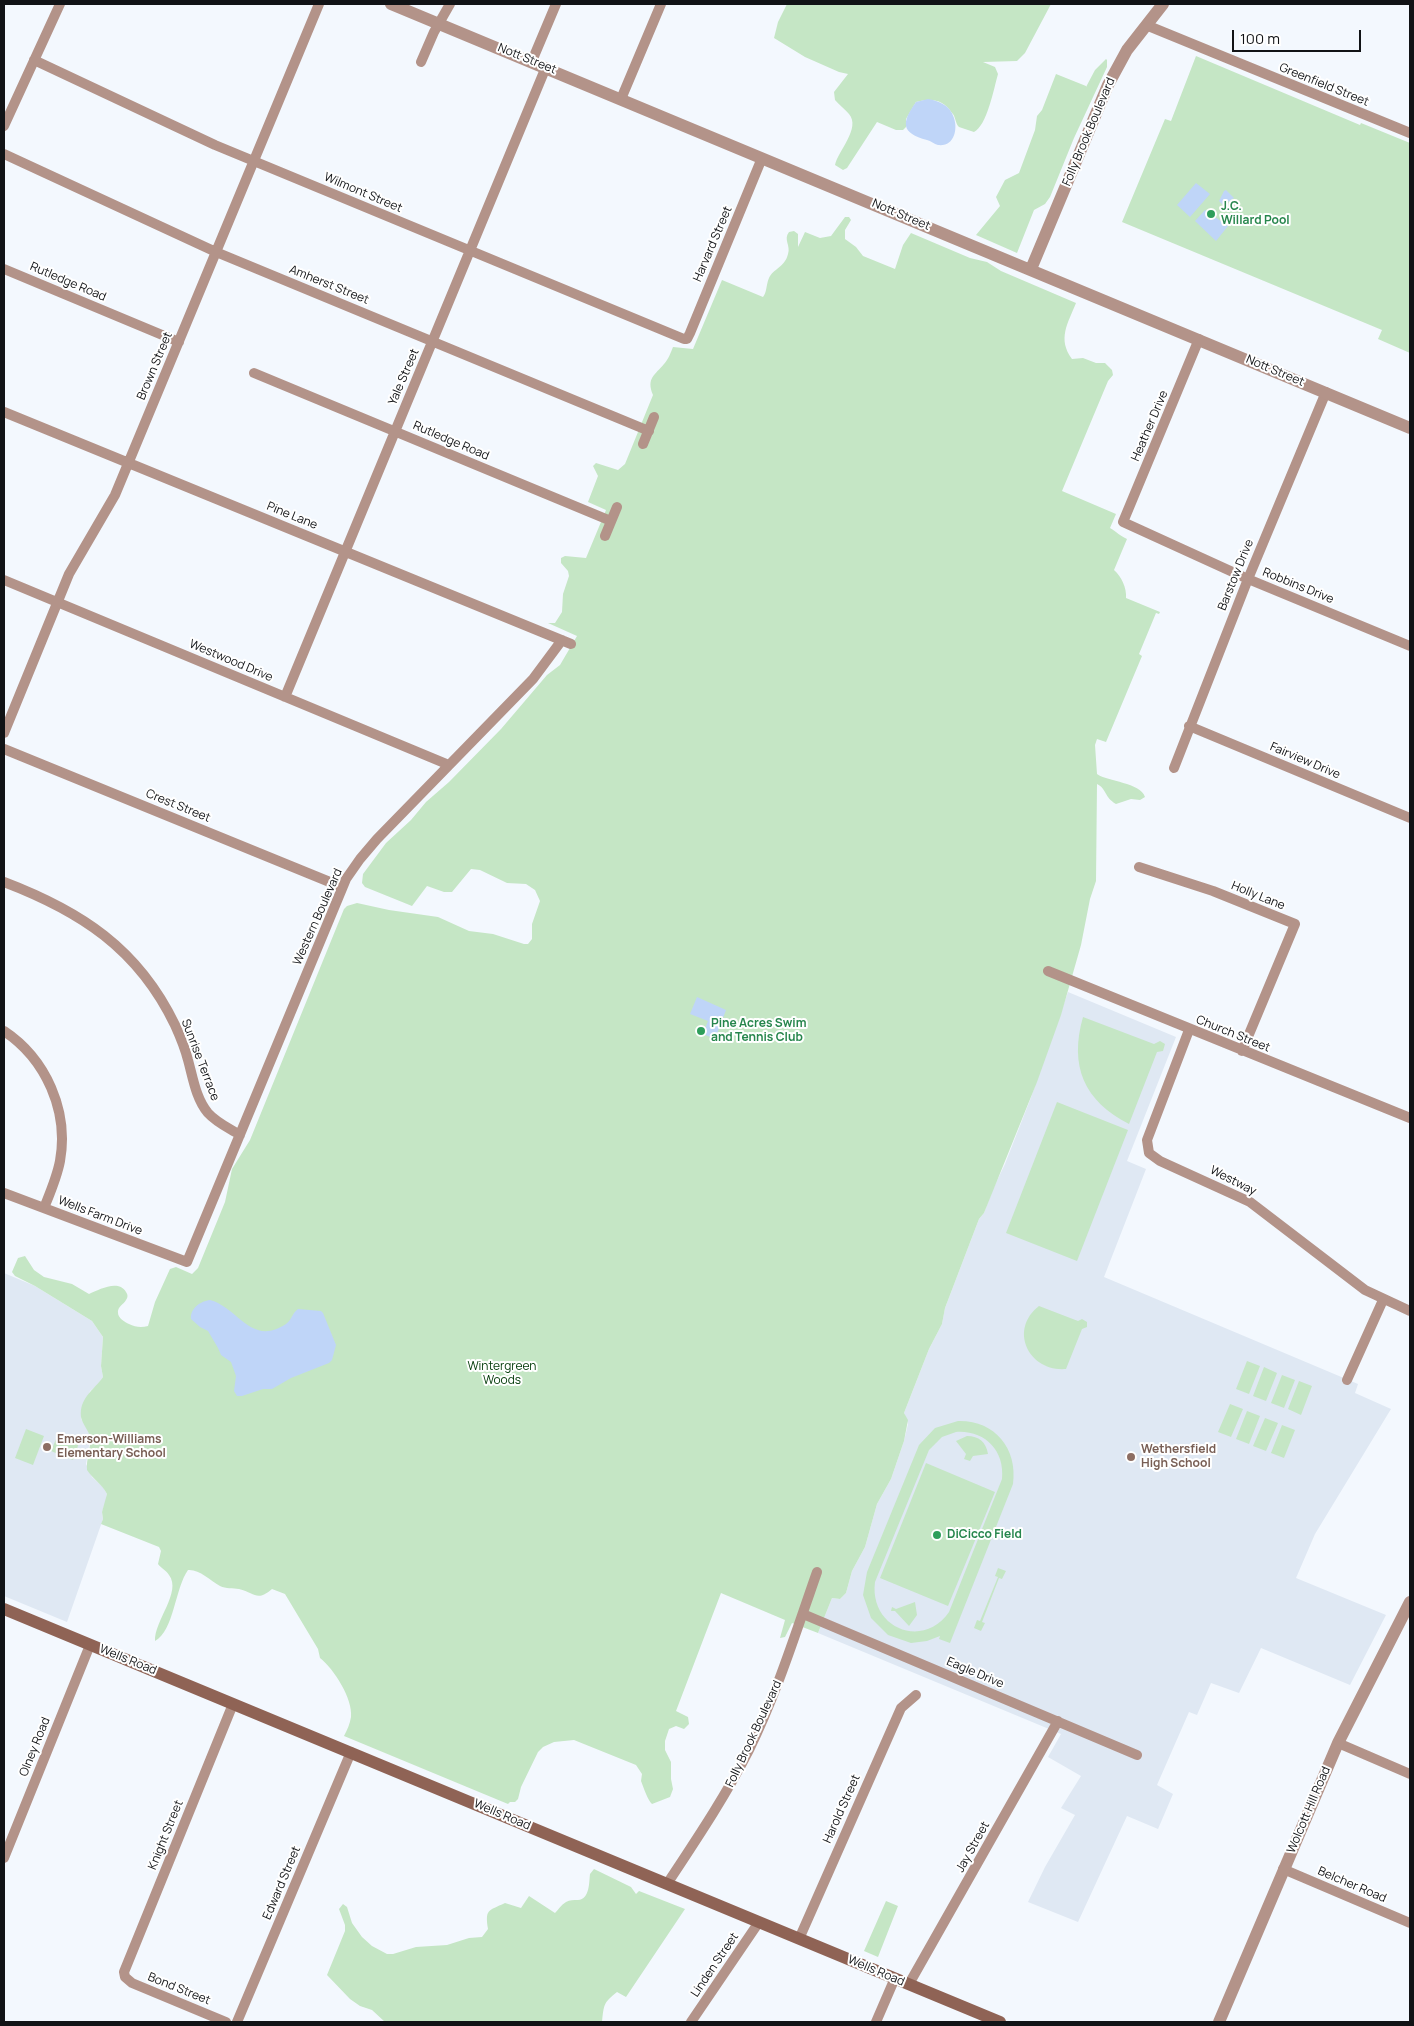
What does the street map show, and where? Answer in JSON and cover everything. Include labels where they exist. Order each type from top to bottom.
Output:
[{"type":"main road","name":"Wells Road","points":[[4,1609],[1000,2022]]},
{"type":"street","points":[[4,126],[60,4]]},
{"type":"street","name":"Brown Street","points":[[4,732],[56,602],[75,561],[112,500],[319,4]]},
{"type":"street","name":"Nott Street","points":[[392,4],[1410,428]]},
{"type":"street","points":[[421,62],[432,35],[450,4]]},
{"type":"street","points":[[532,61],[556,4]]},
{"type":"street","points":[[621,99],[661,4]]},
{"type":"street","name":"Folly Brook Boulevard","points":[[1031,269],[1108,85],[1127,50],[1163,4]]},
{"type":"street","name":"Greenfield Street","points":[[1146,25],[1410,132]]},
{"type":"street","name":"Wilmont Street","points":[[34,60],[208,142],[686,339]]},
{"type":"street","name":"Yale Street","points":[[286,697],[546,67]]},
{"type":"street","name":"Amherst Street","points":[[4,154],[216,252],[649,431]]},
{"type":"street","name":"Harvard Street","points":[[686,339],[762,158]]},
{"type":"street","name":"Rutledge Road","points":[[4,269],[179,342]]},
{"type":"street","name":"Heather Drive","points":[[1123,522],[1199,339]]},
{"type":"street","name":"Rutledge Road","points":[[254,373],[611,521]]},
{"type":"street","name":"Barstow Drive","points":[[1174,768],[1248,579],[1326,392]]},
{"type":"street","name":"Pine Lane","points":[[4,412],[567,642]]},
{"type":"street","points":[[643,444],[654,417]]},
{"type":"street","points":[[605,536],[617,507]]},
{"type":"street","name":"Robbins Drive","points":[[1123,522],[1248,579],[1410,646]]},
{"type":"street","name":"Westwood Drive","points":[[4,580],[449,765]]},
{"type":"street","name":"Western Boulevard","points":[[187,1262],[342,887],[367,850],[567,642]]},
{"type":"street","name":"Fairview Drive","points":[[1189,726],[1410,818]]},
{"type":"street","name":"Crest Street","points":[[4,749],[342,887]]},
{"type":"street","name":"Holly Lane","points":[[1139,867],[1213,891],[1295,924],[1242,1050]]},
{"type":"street","name":"Sunrise Terrace","points":[[4,882],[76,914],[103,934],[129,958],[149,983],[173,1021],[183,1045],[195,1088],[204,1107],[216,1120],[240,1134]]},
{"type":"street","name":"Church Street","points":[[1048,971],[1189,1030],[1410,1118]]},
{"type":"street","name":"Westway","points":[[1189,1030],[1147,1140],[1149,1153],[1160,1161],[1250,1202],[1365,1290],[1410,1311]]},
{"type":"street","points":[[4,1031],[22,1046],[38,1065],[49,1083],[60,1116],[62,1141],[60,1160],[44,1208]]},
{"type":"street","name":"Wells Farm Drive","points":[[4,1193],[187,1262]]},
{"type":"street","points":[[1348,1380],[1383,1300]]},
{"type":"street","name":"Folly Brook Boulevard","points":[[667,1884],[725,1794],[749,1750],[778,1686],[817,1572]]},
{"type":"street","name":"Wolcott Hill Road","points":[[1219,2022],[1338,1743],[1408,1610]]},
{"type":"street","name":"Eagle Drive","points":[[803,1614],[1137,1755]]},
{"type":"street","name":"Olney Road","points":[[4,1858],[90,1645]]},
{"type":"street","name":"Harold Street","points":[[799,1939],[901,1708],[916,1695]]},
{"type":"street","name":"Knight Street","points":[[125,1977],[126,1966],[233,1704]]},
{"type":"street","name":"Jay Street","points":[[909,1984],[1058,1722]]},
{"type":"street","points":[[1338,1743],[1410,1774]]},
{"type":"street","name":"Edward Street","points":[[238,2022],[351,1752]]},
{"type":"street","name":"Belcher Road","points":[[1283,1869],[1410,1923]]},
{"type":"street","name":"Linden Street","points":[[692,2022],[759,1922]]},
{"type":"street","name":"Bond Street","points":[[125,1977],[132,1983],[226,2022]]},
{"type":"street","points":[[876,2022],[895,1978]]},
{"type":"shaded area","name":"Wethersfield High School","points":[[1068,992],[1176,1037],[1127,1161],[1146,1169],[1104,1277],[1358,1384],[1355,1393],[1391,1409],[1315,1534],[1296,1578],[1386,1615],[1350,1685],[1261,1648],[1239,1693],[1211,1683],[1197,1715],[1189,1712],[1157,1785],[1173,1794],[1158,1829],[1127,1816],[1078,1922],[1028,1902],[1045,1867],[1075,1815],[1061,1808],[1081,1776],[1048,1757],[1061,1734],[818,1633],[832,1598],[840,1599],[846,1593],[852,1571],[865,1547],[877,1504],[891,1479],[904,1441],[908,1424],[904,1413],[929,1349],[942,1324],[945,1308],[979,1219],[984,1213],[1005,1164],[1030,1100]]},
{"type":"shaded area","name":"Emerson-Williams Elementary School","points":[[4,1273],[35,1286],[92,1321],[103,1337],[101,1366],[103,1377],[98,1385],[90,1391],[81,1419],[88,1429],[90,1439],[86,1464],[92,1477],[103,1487],[107,1494],[102,1512],[103,1519],[67,1622],[4,1596]]},
{"type":"green space","points":[[787,4],[1051,4],[1025,53],[1017,61],[983,62],[995,67],[998,74],[986,115],[979,128],[974,132],[959,127],[948,108],[941,102],[927,100],[916,102],[906,119],[906,127],[903,130],[896,130],[877,122],[847,168],[843,170],[835,165],[851,133],[852,120],[849,114],[835,100],[834,92],[848,74],[805,57],[774,38],[778,22]]},
{"type":"green space","points":[[1196,56],[1360,125],[1361,123],[1410,143],[1410,353],[1378,339],[1382,330],[1122,222],[1165,119],[1171,121]]},
{"type":"green space","points":[[1106,59],[1107,67],[1074,138],[1050,197],[1045,204],[1034,210],[1017,253],[976,235],[1000,206],[996,197],[1005,180],[1019,173],[1035,130],[1037,116],[1042,110],[1056,74],[1086,87],[1095,70]]},
{"type":"green space","name":"Wintergreen Woods","points":[[845,217],[849,217],[851,220],[845,230],[845,239],[856,247],[863,256],[895,269],[903,245],[911,233],[970,258],[987,262],[1001,271],[1076,303],[1065,331],[1065,345],[1068,352],[1072,359],[1083,358],[1096,363],[1105,363],[1112,370],[1113,375],[1108,381],[1062,491],[1116,514],[1110,528],[1127,539],[1114,570],[1123,582],[1126,598],[1160,612],[1159,614],[1156,613],[1139,654],[1142,656],[1106,742],[1097,739],[1095,745],[1097,774],[1131,785],[1142,792],[1145,797],[1140,800],[1131,799],[1116,804],[1109,799],[1097,784],[1096,881],[1090,899],[1081,945],[1061,1015],[1037,1082],[984,1213],[979,1219],[945,1308],[942,1324],[929,1349],[904,1413],[908,1420],[904,1441],[891,1479],[877,1504],[865,1547],[852,1571],[846,1593],[840,1599],[832,1598],[818,1633],[792,1623],[785,1637],[780,1638],[785,1620],[721,1593],[676,1711],[688,1717],[689,1724],[684,1729],[676,1726],[669,1729],[665,1741],[665,1750],[671,1762],[673,1789],[670,1797],[652,1804],[641,1781],[642,1774],[636,1765],[574,1740],[554,1742],[543,1747],[538,1752],[521,1787],[518,1799],[508,1804],[344,1736],[351,1717],[346,1693],[331,1669],[320,1658],[318,1649],[285,1594],[272,1589],[259,1596],[239,1589],[222,1587],[200,1573],[188,1570],[166,1628],[155,1641],[156,1633],[172,1590],[172,1582],[169,1575],[158,1564],[161,1551],[159,1547],[101,1524],[107,1494],[87,1470],[90,1438],[81,1417],[81,1410],[85,1399],[103,1377],[101,1366],[103,1337],[92,1321],[15,1276],[12,1272],[18,1258],[25,1256],[34,1270],[44,1277],[72,1284],[89,1294],[103,1288],[118,1286],[123,1288],[128,1296],[119,1309],[119,1317],[134,1326],[148,1326],[155,1302],[170,1269],[176,1267],[192,1274],[198,1268],[225,1202],[232,1169],[250,1140],[344,909],[347,906],[357,903],[438,917],[469,931],[493,934],[524,944],[528,944],[532,939],[532,924],[540,901],[535,890],[526,884],[507,883],[480,870],[471,869],[452,892],[444,892],[427,886],[412,906],[365,887],[362,883],[363,874],[386,843],[501,729],[547,675],[560,665],[577,636],[548,623],[555,623],[562,612],[563,594],[569,576],[568,571],[561,563],[561,558],[565,556],[586,558],[606,510],[588,502],[598,476],[593,466],[596,463],[618,470],[625,464],[653,395],[650,385],[652,377],[667,360],[673,347],[693,349],[722,280],[763,297],[771,275],[782,265],[789,251],[787,235],[789,232],[794,231],[798,234],[798,247],[805,232],[820,238],[831,236]]},
{"type":"green space","points":[[1083,1017],[1154,1044],[1160,1041],[1165,1044],[1163,1051],[1157,1052],[1129,1124],[1101,1104],[1091,1093],[1084,1080],[1078,1051]]},
{"type":"green space","points":[[1057,1102],[1128,1130],[1077,1261],[1006,1233]]},
{"type":"green space","points":[[1039,1306],[1078,1321],[1082,1319],[1087,1322],[1087,1327],[1082,1329],[1066,1369],[1053,1368],[1042,1364],[1033,1357],[1027,1348],[1024,1337],[1025,1326],[1030,1316]]},
{"type":"green space","points":[[1247,1361],[1260,1366],[1249,1394],[1236,1389]]},
{"type":"green space","points":[[1264,1367],[1277,1373],[1266,1401],[1253,1396]]},
{"type":"green space","points":[[1282,1375],[1295,1380],[1284,1408],[1271,1403]]},
{"type":"green space","points":[[1299,1381],[1312,1386],[1301,1415],[1288,1409]]},
{"type":"green space","points":[[1230,1404],[1243,1409],[1231,1437],[1218,1432]]},
{"type":"green space","points":[[1247,1411],[1260,1416],[1249,1444],[1236,1439]]},
{"type":"green space","points":[[1265,1418],[1278,1423],[1266,1451],[1253,1446]]},
{"type":"green space","points":[[958,1421],[982,1425],[993,1431],[1001,1439],[1012,1459],[1014,1471],[1013,1484],[950,1643],[939,1639],[940,1636],[927,1641],[911,1643],[888,1635],[871,1618],[863,1595],[867,1572],[919,1445],[935,1428]],"holes":[[[956,1432],[966,1432],[984,1438],[991,1444],[1000,1459],[1002,1479],[949,1612],[938,1624],[926,1630],[900,1629],[889,1622],[880,1611],[875,1598],[875,1582],[929,1450],[942,1437]]]},
{"type":"green space","points":[[1282,1425],[1295,1430],[1284,1458],[1271,1453]]},
{"type":"green space","points":[[26,1429],[44,1436],[33,1465],[15,1458]]},
{"type":"green space","points":[[59,1432],[80,1440],[73,1460],[51,1451]]},
{"type":"green space","points":[[967,1436],[981,1440],[986,1446],[988,1454],[973,1456],[970,1461],[964,1459],[966,1454],[956,1441]]},
{"type":"green space","name":"DiCicco Field","points":[[926,1463],[995,1492],[948,1606],[880,1578]]},
{"type":"green space","points":[[998,1568],[1006,1571],[1002,1579],[999,1578],[982,1622],[985,1623],[981,1631],[974,1628],[977,1620],[980,1621],[998,1577],[995,1576]]},
{"type":"green space","points":[[915,1602],[917,1615],[909,1626],[895,1611],[891,1611],[892,1607],[896,1609]]},
{"type":"green space","points":[[594,1869],[631,1887],[636,1894],[639,1891],[685,1909],[626,1997],[617,1992],[609,1999],[604,2008],[602,2022],[385,2022],[372,2010],[360,2006],[350,1999],[327,1975],[345,1931],[345,1925],[339,1909],[343,1904],[347,1907],[352,1923],[362,1937],[372,1946],[387,1954],[393,1954],[416,1947],[447,1945],[469,1938],[482,1937],[488,1929],[487,1918],[489,1912],[505,1903],[521,1908],[529,1896],[555,1913],[566,1902],[585,1897],[590,1874]]},
{"type":"green space","points":[[886,1901],[898,1906],[878,1957],[864,1951]]},
{"type":"water","points":[[928,99],[944,104],[950,110],[955,123],[954,137],[943,145],[938,145],[912,134],[906,126],[908,116],[916,102]]},
{"type":"water","points":[[1196,183],[1210,194],[1190,217],[1177,205]]},
{"type":"water","points":[[1226,190],[1234,198],[1223,205],[1219,201]]},
{"type":"water","points":[[1205,210],[1228,226],[1216,241],[1195,221]]},
{"type":"water","points":[[697,997],[726,1010],[715,1039],[703,1034],[708,1021],[690,1014]]},
{"type":"water","points":[[210,1300],[220,1304],[254,1329],[263,1331],[274,1330],[286,1324],[298,1309],[321,1311],[336,1345],[332,1360],[329,1363],[291,1378],[272,1389],[263,1389],[237,1396],[234,1391],[236,1376],[231,1362],[221,1355],[208,1331],[191,1319],[194,1308]]},
{"type":"place","name":"J.C. Willard Pool","points":[[1211,214]]},
{"type":"place","name":"Pine Acres Swim and Tennis Club","points":[[701,1031]]},
{"type":"place","name":"Emerson-Williams Elementary School","points":[[47,1447]]},
{"type":"place","name":"Wethersfield High School","points":[[1131,1457]]},
{"type":"place","name":"DiCicco Field","points":[[937,1535]]}]
